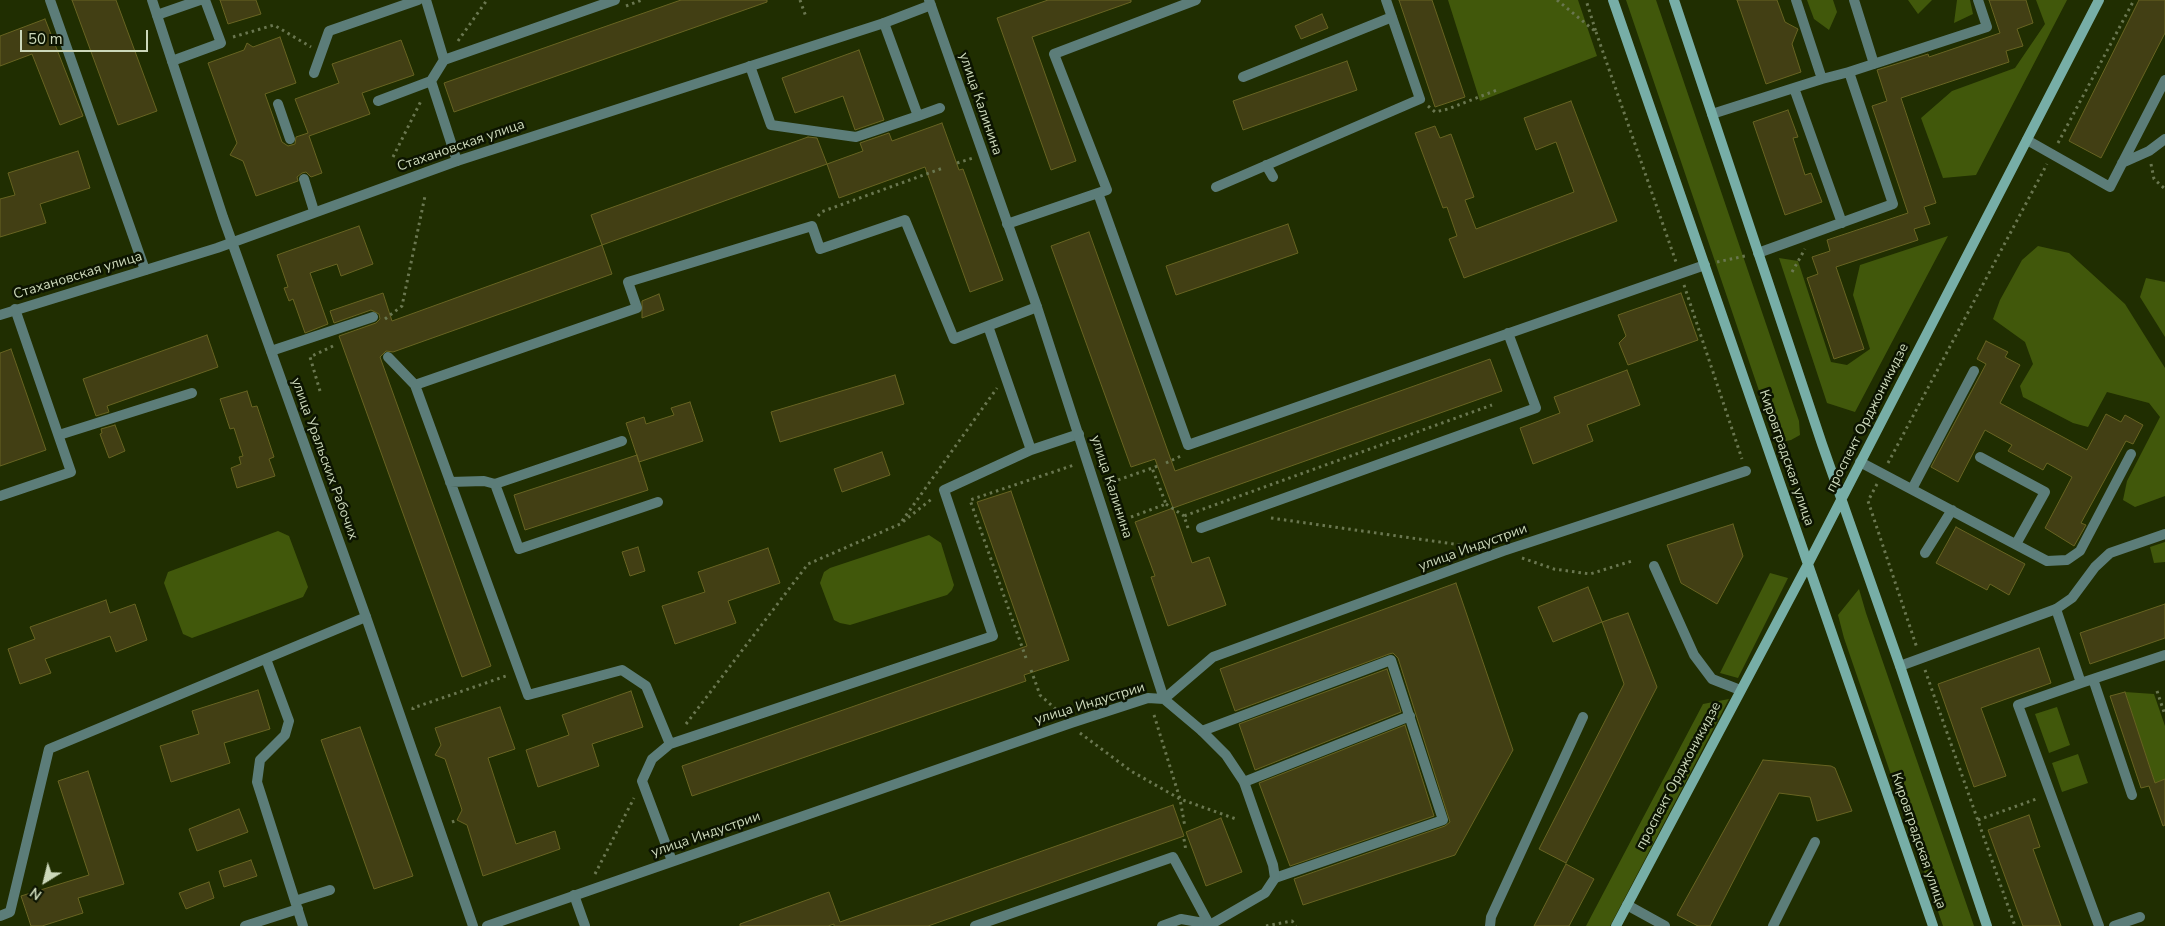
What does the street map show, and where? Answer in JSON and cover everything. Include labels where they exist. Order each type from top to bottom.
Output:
[{"type":"main road","name":"Кировградская улица","points":[[1613,0],[1933,926]]},
{"type":"main road","points":[[1674,0],[1987,926]]},
{"type":"main road","name":"проспект Орджоникидзе","points":[[1616,926],[1808,564],[2099,0]]},
{"type":"street","points":[[50,0],[145,270]]},
{"type":"street","name":"улица Уральских Рабочих","points":[[152,0],[232,242],[366,617],[473,926]]},
{"type":"street","points":[[157,15],[200,0]]},
{"type":"street","points":[[172,60],[221,43],[205,0]]},
{"type":"street","points":[[314,73],[328,31],[401,3],[418,0]]},
{"type":"street","points":[[426,0],[444,60]]},
{"type":"street","points":[[378,101],[431,81],[444,60],[615,0]]},
{"type":"street","points":[[1008,224],[1107,190],[1054,54],[1196,0]]},
{"type":"street","points":[[1216,187],[1420,99],[1386,0]]},
{"type":"street","points":[[1796,0],[1822,79]]},
{"type":"street","points":[[1854,0],[1874,64]]},
{"type":"street","points":[[1712,114],[1987,27],[1978,0]]},
{"type":"street","name":"Стахановская улица","points":[[0,315],[232,242],[457,161],[884,22],[930,2]]},
{"type":"street","name":"улица Калинина","points":[[930,2],[1037,307],[1164,699]]},
{"type":"street","points":[[1243,77],[1392,17]]},
{"type":"street","points":[[884,22],[918,116]]},
{"type":"street","points":[[750,66],[771,125],[856,137],[940,108]]},
{"type":"street","points":[[1758,253],[1893,204],[1849,72]]},
{"type":"street","points":[[2027,140],[2110,187],[2165,80]]},
{"type":"street","points":[[431,81],[457,161]]},
{"type":"street","points":[[1794,88],[1842,223]]},
{"type":"street","points":[[278,104],[290,139]]},
{"type":"street","points":[[2122,163],[2149,151],[2165,139]]},
{"type":"street","points":[[1266,164],[1273,177]]},
{"type":"street","points":[[304,179],[314,211]]},
{"type":"street","points":[[1098,193],[1188,445],[1705,265]]},
{"type":"street","points":[[414,385],[637,308],[628,282],[812,226],[820,248],[905,220],[954,339],[1037,307]]},
{"type":"street","points":[[0,496],[71,472],[15,309]]},
{"type":"street","points":[[270,351],[373,317]]},
{"type":"street","points":[[988,326],[1031,450]]},
{"type":"street","points":[[1201,528],[1536,408],[1508,333]]},
{"type":"street","points":[[388,356],[414,385],[528,695],[622,670],[646,686],[670,744]]},
{"type":"street","points":[[1912,489],[1974,371]]},
{"type":"street","points":[[58,435],[192,393]]},
{"type":"street","points":[[672,861],[642,781],[652,759],[670,744],[993,636],[944,490],[1031,450],[1079,434]]},
{"type":"street","points":[[450,482],[484,481],[495,484],[622,441]]},
{"type":"street","points":[[1860,462],[2047,560],[2067,560],[2080,551],[2131,454]]},
{"type":"street","points":[[1980,457],[2045,492],[2016,544]]},
{"type":"street","name":"улица Индустрии","points":[[486,926],[1072,723],[1148,698],[1164,699],[1213,657],[1503,551],[1746,471]]},
{"type":"street","points":[[495,484],[519,549],[658,502]]},
{"type":"street","points":[[1925,553],[1952,510]]},
{"type":"street","points":[[1900,666],[2056,609],[2072,598],[2095,567],[2110,553],[2165,534]]},
{"type":"street","points":[[1654,566],[1694,655],[1712,679],[1740,690]]},
{"type":"street","points":[[2056,609],[2081,683]]},
{"type":"street","points":[[0,916],[10,912],[49,749],[366,617]]},
{"type":"street","points":[[2099,926],[2018,705],[2165,655]]},
{"type":"street","points":[[266,659],[289,721],[285,735],[260,760],[256,782],[303,926]]},
{"type":"street","points":[[1162,926],[1181,920],[1208,925],[1265,893],[1275,878],[1443,820],[1391,660],[1202,730]]},
{"type":"street","points":[[2093,679],[2132,795]]},
{"type":"street","points":[[1164,699],[1202,730],[1226,755],[1244,782],[1273,865],[1275,878]]},
{"type":"street","points":[[1244,782],[1410,716]]},
{"type":"street","points":[[1490,926],[1491,918],[1583,717]]},
{"type":"street","points":[[1773,926],[1815,842]]},
{"type":"street","points":[[975,926],[1173,857],[1208,925]]},
{"type":"street","points":[[245,926],[330,890]]},
{"type":"street","points":[[574,895],[585,926]]},
{"type":"street","points":[[1627,905],[1665,926]]},
{"type":"street","points":[[2114,926],[2140,917]]},
{"type":"path","points":[[444,60],[487,0]]},
{"type":"path","points":[[800,0],[806,17]]},
{"type":"path","points":[[1557,0],[1596,32]]},
{"type":"path","points":[[1586,0],[1746,471]]},
{"type":"path","points":[[2015,926],[1868,501],[2134,0]]},
{"type":"path","points":[[393,157],[431,81]]},
{"type":"path","points":[[1420,99],[1435,112],[1448,109],[1497,90]]},
{"type":"path","points":[[2149,151],[2154,179],[2165,189]]},
{"type":"path","points":[[957,163],[968,159]]},
{"type":"path","points":[[821,212],[943,168]]},
{"type":"path","points":[[1705,265],[1758,253]]},
{"type":"path","points":[[900,524],[1006,375]]},
{"type":"path","points":[[1184,516],[1492,405]]},
{"type":"path","points":[[1026,658],[970,500],[1074,465]]},
{"type":"path","points":[[1118,480],[1158,466]]},
{"type":"path","points":[[1152,468],[1166,504],[1184,516],[1189,532]]},
{"type":"path","points":[[670,744],[808,564],[900,524],[944,490]]},
{"type":"path","points":[[1256,490],[1268,518],[1503,551],[1554,569],[1590,574],[1632,561]]},
{"type":"path","points":[[1131,517],[1166,504]]},
{"type":"path","points":[[1031,670],[1040,694],[1072,723],[1085,738],[1131,771],[1180,799],[1236,819]]},
{"type":"path","points":[[413,708],[512,674]]},
{"type":"path","points":[[2157,691],[2165,715]]},
{"type":"path","points":[[1154,714],[1180,799],[1185,826]]},
{"type":"path","points":[[586,891],[642,781]]},
{"type":"path","points":[[1978,820],[2051,794]]},
{"type":"path","points":[[452,822],[457,820]]},
{"type":"path","points":[[1266,926],[1292,921],[1296,926]]},
{"type":"green space","points":[[1448,0],[1578,0],[1597,56],[1480,101]]},
{"type":"green space","points":[[1626,0],[1656,0],[1799,421],[1800,435],[1791,440],[1781,442],[1772,429]]},
{"type":"green space","points":[[1807,0],[1833,0],[1837,12],[1829,30],[1814,19]]},
{"type":"green space","points":[[1908,0],[1932,0],[1918,14]]},
{"type":"green space","points":[[1957,0],[1970,0],[1973,14],[1954,23]]},
{"type":"green space","points":[[2036,0],[2067,0],[1976,175],[1943,178],[1921,118],[1952,91],[2015,68],[2045,24]]},
{"type":"green space","points":[[1948,236],[1855,412],[1827,403],[1779,258],[1798,261],[1831,362],[1847,365],[1870,349],[1853,295],[1860,265]]},
{"type":"green space","points":[[2038,246],[2069,253],[2125,304],[2165,368],[2165,496],[2135,507],[2123,500],[2127,481],[2160,417],[2149,403],[2107,392],[2088,427],[2073,423],[2023,397],[2020,386],[2033,364],[2025,342],[1993,319],[2000,300],[2022,260]]},
{"type":"green space","points":[[2146,278],[2165,282],[2165,337],[2140,297]]},
{"type":"green space","points":[[278,531],[289,536],[308,587],[303,597],[192,638],[183,634],[164,583],[168,572]]},
{"type":"green space","points":[[929,535],[941,543],[954,585],[947,595],[850,625],[834,620],[820,583],[824,572],[830,568]]},
{"type":"green space","points":[[2165,542],[2165,562],[2154,563],[2150,547]]},
{"type":"green space","points":[[1770,573],[1788,578],[1738,678],[1720,673]]},
{"type":"green space","points":[[1859,589],[1974,926],[1943,926],[1844,638],[1838,615]]},
{"type":"green space","points":[[2125,692],[2154,694],[2165,726],[2165,779],[2155,783]]},
{"type":"green space","points":[[1729,699],[1610,926],[1586,926],[1703,704]]},
{"type":"green space","points":[[2057,707],[2070,745],[2049,753],[2035,714]]},
{"type":"green space","points":[[2078,754],[2088,783],[2062,792],[2052,763]]},
{"type":"building","points":[[72,0],[116,0],[157,111],[118,125]]},
{"type":"building","points":[[220,0],[256,0],[261,14],[228,24]]},
{"type":"building","points":[[681,0],[767,0],[767,2],[454,112],[444,83]]},
{"type":"building","points":[[1048,0],[1131,0],[1131,2],[1032,37],[1076,161],[1051,170],[997,18]]},
{"type":"building","points":[[1399,0],[1432,0],[1465,97],[1435,107]]},
{"type":"building","points":[[1737,0],[1777,0],[1785,22],[1798,29],[1792,44],[1801,72],[1766,84]]},
{"type":"building","points":[[1989,0],[2026,0],[2033,23],[2017,29],[2023,46],[2006,51],[2009,62],[1901,98],[1936,203],[1924,207],[1930,224],[1914,229],[1918,240],[1836,267],[1864,349],[1834,359],[1807,278],[1818,274],[1812,257],[1830,251],[1827,240],[1908,213],[1872,106],[1887,101],[1877,70],[1928,54],[1929,57],[2000,33]]},
{"type":"building","points":[[2139,0],[2165,0],[2165,33],[2101,158],[2069,141]]},
{"type":"building","points":[[1322,14],[1328,28],[1301,39],[1295,26]]},
{"type":"building","points":[[45,19],[83,116],[60,125],[32,54],[0,66],[0,36]]},
{"type":"building","points":[[280,37],[296,83],[265,94],[282,142],[288,146],[295,144],[296,137],[308,133],[295,99],[339,83],[332,64],[401,40],[414,75],[362,93],[370,114],[309,136],[322,173],[311,177],[306,172],[302,173],[297,177],[298,181],[256,196],[243,161],[230,155],[237,143],[208,63],[244,50],[247,43],[253,47]]},
{"type":"building","points":[[859,50],[884,120],[855,130],[843,96],[795,113],[782,78]]},
{"type":"building","points":[[1347,61],[1357,90],[1243,130],[1233,101]]},
{"type":"building","points":[[1571,101],[1617,221],[1464,278],[1449,239],[1457,236],[1447,207],[1443,208],[1415,133],[1435,126],[1440,138],[1451,134],[1474,197],[1465,200],[1476,229],[1574,192],[1556,142],[1536,150],[1524,118]]},
{"type":"building","points":[[1788,110],[1798,137],[1793,138],[1805,175],[1811,173],[1822,202],[1785,215],[1753,122]]},
{"type":"building","points":[[942,123],[959,170],[963,169],[1003,280],[970,292],[925,167],[839,198],[827,164],[863,151],[860,143],[889,133],[892,141]]},
{"type":"building","points":[[808,137],[817,138],[827,164],[602,245],[591,215]]},
{"type":"building","points":[[78,151],[90,188],[40,204],[46,223],[0,237],[0,199],[15,195],[8,173]]},
{"type":"building","points":[[1288,224],[1298,253],[1176,295],[1166,266]]},
{"type":"building","points":[[359,226],[373,264],[341,276],[337,264],[310,273],[328,324],[305,333],[293,299],[289,301],[284,288],[288,287],[277,255]]},
{"type":"building","points":[[1089,232],[1175,471],[1490,359],[1502,391],[1173,508],[1155,459],[1131,467],[1051,246]]},
{"type":"building","points":[[602,245],[612,274],[393,352],[386,351],[380,357],[491,666],[462,677],[339,336],[376,323],[380,319],[379,314],[371,310],[334,323],[330,311],[383,293],[392,321]]},
{"type":"building","points":[[1681,293],[1698,340],[1628,365],[1619,343],[1626,336],[1618,315]]},
{"type":"building","points":[[659,294],[664,310],[642,318],[642,301]]},
{"type":"building","points":[[207,335],[218,367],[107,406],[109,412],[96,416],[83,379]]},
{"type":"building","points":[[1986,341],[2008,352],[2005,357],[2020,365],[2000,403],[2087,450],[2106,414],[2121,422],[2125,415],[2143,425],[2133,444],[2126,441],[2081,523],[2086,525],[2074,546],[2045,528],[2072,477],[2047,463],[2043,470],[2008,451],[2012,445],[1985,430],[1958,482],[1931,467],[1986,364],[1977,359]]},
{"type":"building","points":[[11,349],[46,450],[0,466],[0,353]]},
{"type":"building","points":[[1627,370],[1640,405],[1587,425],[1593,441],[1533,464],[1520,428],[1560,413],[1554,397]]},
{"type":"building","points":[[895,375],[904,404],[780,442],[771,412]]},
{"type":"building","points":[[247,391],[252,407],[257,406],[274,457],[269,459],[275,476],[237,488],[231,468],[241,464],[239,457],[243,456],[234,428],[230,429],[220,399]]},
{"type":"building","points":[[690,402],[703,441],[639,462],[626,423],[644,417],[646,424],[674,415],[671,408]]},
{"type":"building","points":[[115,425],[125,451],[109,458],[100,434],[102,433],[101,429]]},
{"type":"building","points":[[882,452],[890,475],[842,492],[834,469]]},
{"type":"building","points":[[637,455],[648,490],[525,530],[514,495]]},
{"type":"building","points":[[1011,491],[1069,660],[1024,675],[1026,681],[692,796],[682,766],[1027,646],[977,502]]},
{"type":"building","points":[[1173,508],[1192,563],[1209,557],[1226,605],[1168,626],[1151,577],[1155,576],[1135,522]]},
{"type":"building","points":[[1733,524],[1743,556],[1717,604],[1681,583],[1667,545]]},
{"type":"building","points":[[1956,527],[2025,564],[2009,595],[1990,584],[1987,590],[1936,563]]},
{"type":"building","points":[[638,547],[645,571],[630,576],[622,552]]},
{"type":"building","points":[[768,548],[780,583],[728,601],[736,623],[675,644],[662,606],[705,592],[698,572]]},
{"type":"building","points":[[1456,583],[1513,750],[1455,855],[1303,905],[1294,879],[1445,826],[1450,822],[1398,658],[1393,653],[1389,654],[1235,711],[1220,669]]},
{"type":"building","points":[[1588,587],[1602,622],[1553,642],[1538,607]]},
{"type":"building","points":[[106,600],[110,613],[135,604],[147,640],[116,652],[110,636],[45,659],[51,673],[20,684],[8,649],[35,639],[30,627]]},
{"type":"building","points":[[2165,604],[2165,638],[2090,664],[2080,633]]},
{"type":"building","points":[[1628,613],[1657,687],[1566,863],[1539,849],[1624,684],[1602,622]]},
{"type":"building","points":[[2039,648],[2051,683],[1981,708],[2006,776],[1974,787],[1938,684]]},
{"type":"building","points":[[1387,669],[1401,712],[1255,770],[1239,724]]},
{"type":"building","points":[[258,690],[270,729],[224,743],[230,763],[171,782],[160,746],[199,734],[192,711]]},
{"type":"building","points":[[631,691],[643,727],[592,744],[599,766],[538,787],[526,750],[569,735],[562,715]]},
{"type":"building","points":[[2125,692],[2155,783],[2165,779],[2165,825],[2163,826],[2149,786],[2141,788],[2110,696]]},
{"type":"building","points":[[500,707],[515,749],[488,758],[516,844],[555,831],[560,849],[483,876],[467,825],[457,820],[462,810],[445,759],[435,755],[441,745],[435,728]]},
{"type":"building","points":[[1405,725],[1434,816],[1290,866],[1259,783]]},
{"type":"building","points":[[360,727],[413,876],[374,889],[321,740]]},
{"type":"building","points":[[1763,760],[1831,766],[1835,768],[1852,811],[1817,821],[1810,797],[1779,793],[1710,926],[1698,926],[1677,915]]},
{"type":"building","points":[[88,771],[124,884],[78,898],[83,913],[42,926],[31,926],[21,896],[89,875],[58,781]]},
{"type":"building","points":[[1173,805],[1184,836],[928,926],[834,926],[834,924],[828,926],[740,926],[740,924],[829,892],[840,922]]},
{"type":"building","points":[[239,809],[248,832],[197,851],[189,829]]},
{"type":"building","points":[[2029,815],[2040,847],[2033,849],[2061,926],[2023,926],[1988,830]]},
{"type":"building","points":[[1221,818],[1242,872],[1206,886],[1186,832]]},
{"type":"building","points":[[251,860],[257,876],[224,887],[219,871]]},
{"type":"building","points":[[1566,864],[1594,879],[1569,926],[1534,926]]},
{"type":"building","points":[[209,882],[214,898],[186,909],[179,893]]}]
